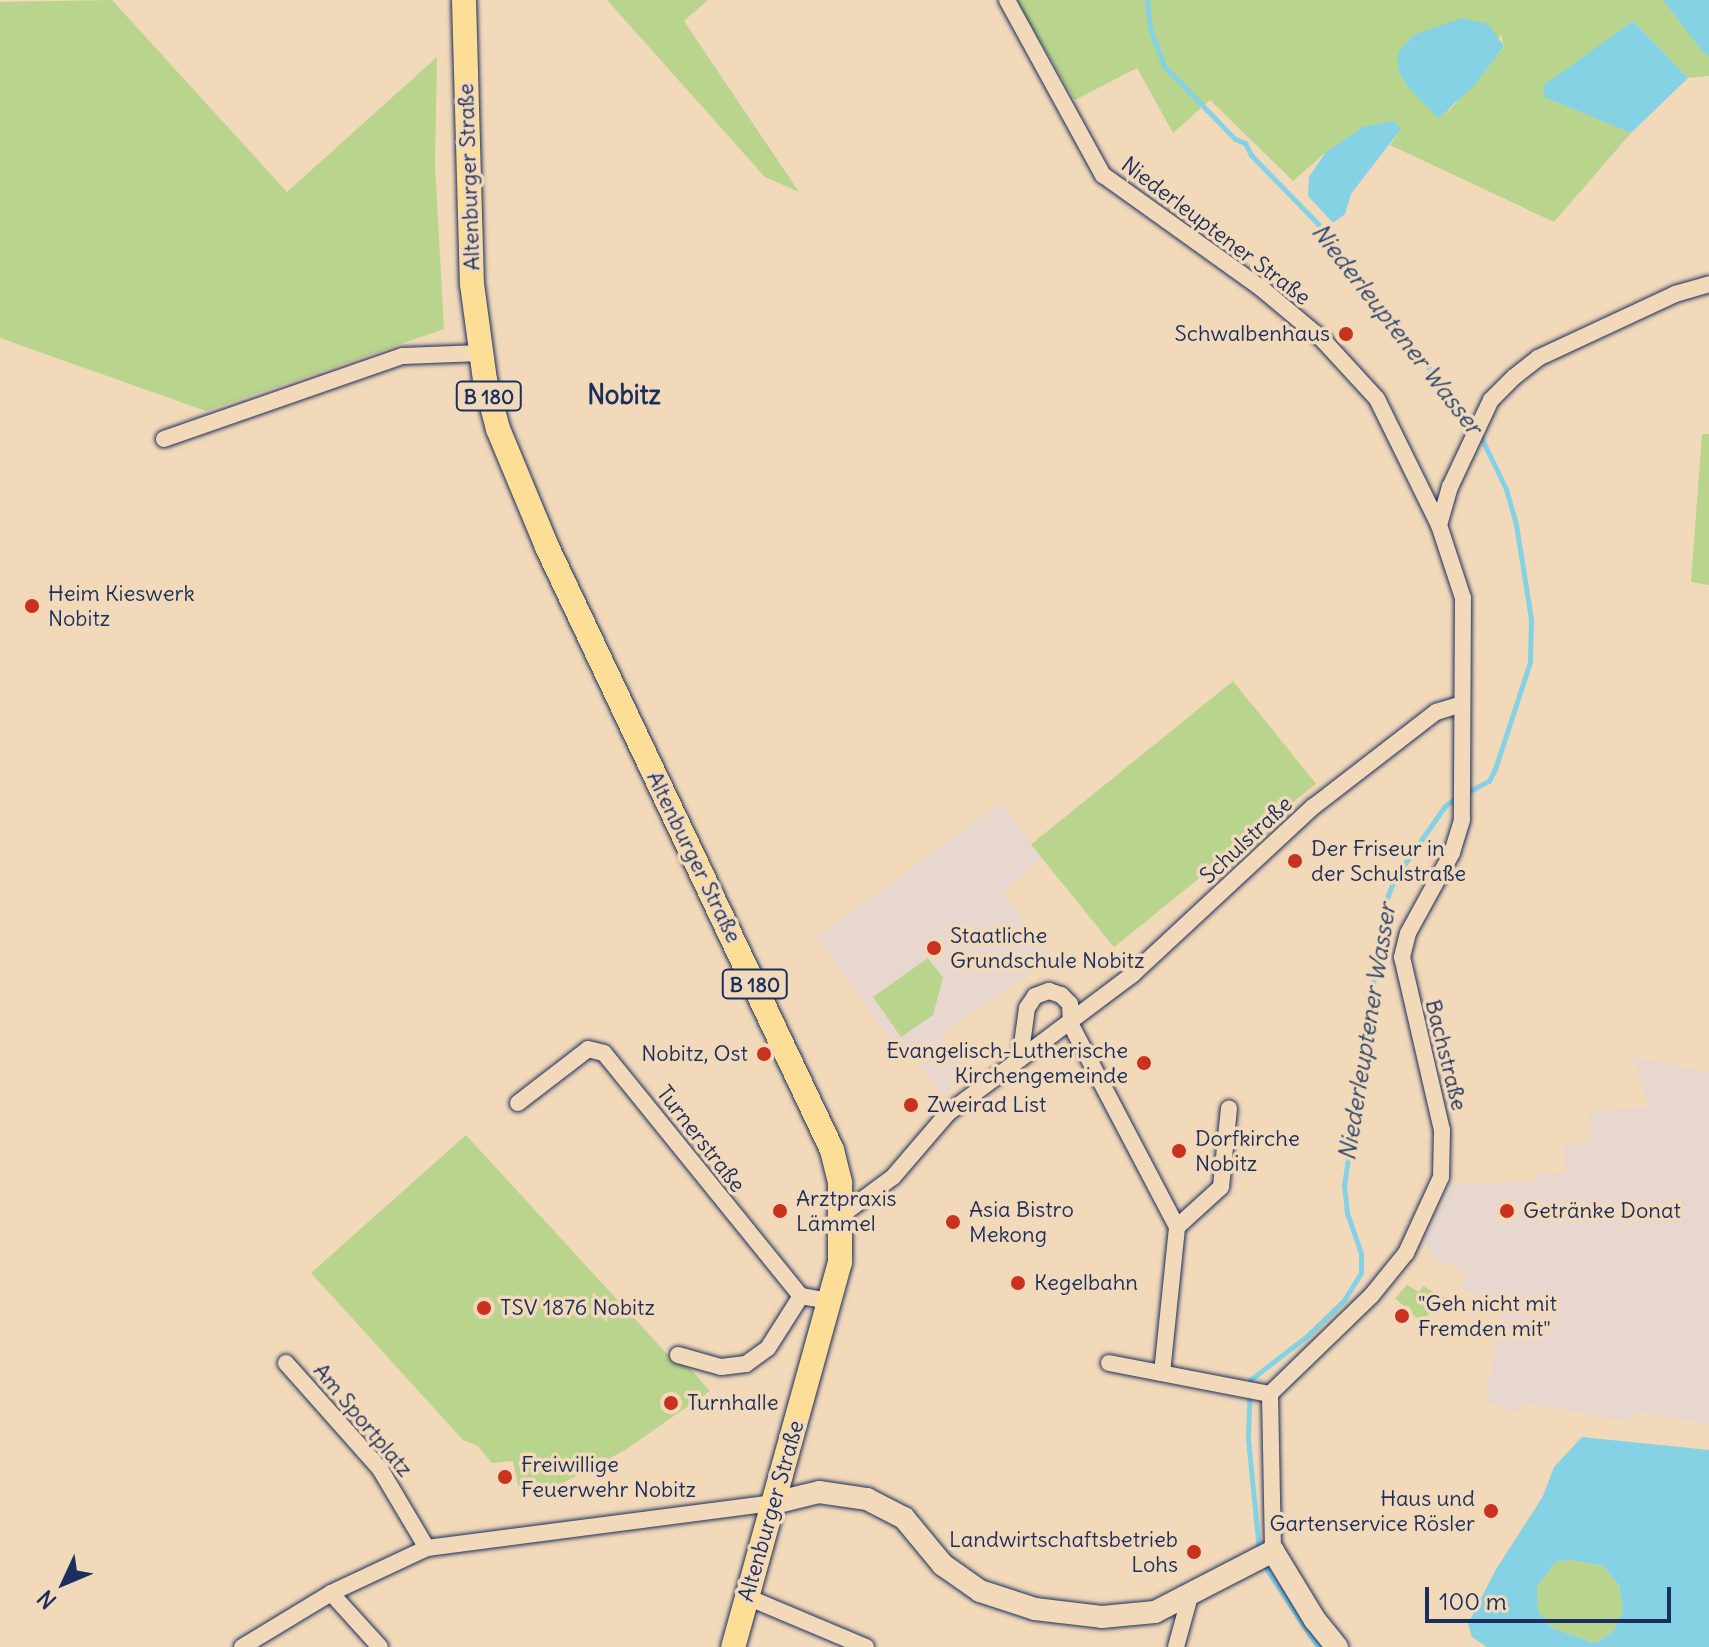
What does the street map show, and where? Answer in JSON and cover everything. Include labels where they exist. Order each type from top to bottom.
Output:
[{"type":"main road","name":"Altenburger Straße","points":[[464,0],[472,284],[481,353],[498,429],[547,547],[832,1150],[843,1214],[840,1262],[733,1647]]},
{"type":"street","name":"Niederleuptener Straße","points":[[1007,0],[1103,175],[1261,288],[1322,339],[1377,399],[1439,525]]},
{"type":"street","points":[[1439,525],[1491,400],[1538,358],[1675,294],[1709,284]]},
{"type":"street","points":[[164,439],[403,356],[481,353]]},
{"type":"street","name":"Bachstraße","points":[[1256,1391],[1371,1296],[1406,1253],[1441,1177],[1442,1130],[1402,957],[1408,933],[1452,853],[1464,794],[1463,598],[1439,525]]},
{"type":"street","name":"Schulstraße","points":[[843,1214],[893,1177],[948,1113],[1071,1025],[1313,807],[1436,712],[1462,704]]},
{"type":"street","points":[[1020,1059],[1027,1008],[1035,996],[1049,991],[1061,995],[1070,1004],[1071,1025],[1177,1227],[1162,1373]]},
{"type":"street","name":"Turnerstraße","points":[[518,1103],[576,1057],[595,1049],[604,1053],[801,1296]]},
{"type":"street","points":[[1177,1227],[1221,1187],[1229,1108]]},
{"type":"street","points":[[678,1355],[721,1367],[746,1364],[768,1348],[801,1296],[829,1301]]},
{"type":"street","name":"Am Sportplatz","points":[[286,1363],[380,1469],[427,1548]]},
{"type":"street","points":[[1109,1363],[1256,1391],[1265,1554],[1337,1647]]},
{"type":"street","points":[[242,1647],[331,1593],[427,1548],[774,1503],[819,1492],[867,1499],[904,1518],[943,1565],[980,1591],[1035,1609],[1102,1617],[1155,1612],[1265,1554]]},
{"type":"street","points":[[331,1593],[380,1647]]},
{"type":"street","points":[[1176,1647],[1190,1596]]},
{"type":"street","points":[[747,1597],[866,1647]]},
{"type":"shaded area","name":"Staatliche Grundschule Nobitz","points":[[1002,802],[1041,857],[1003,892],[1052,958],[945,1031],[943,1039],[962,1066],[945,1100],[914,1054],[905,1060],[817,937]]},
{"type":"shaded area","name":"Getränke Donat","points":[[1631,1056],[1709,1073],[1709,1424],[1638,1412],[1623,1421],[1525,1403],[1517,1412],[1485,1402],[1503,1306],[1459,1288],[1468,1274],[1432,1256],[1423,1241],[1450,1183],[1536,1182],[1537,1174],[1565,1173],[1564,1145],[1591,1142],[1589,1113],[1649,1106]]},
{"type":"green space","points":[[112,0],[287,192],[437,57],[435,165],[444,329],[206,411],[0,338],[0,2]]},
{"type":"green space","points":[[607,0],[708,0],[684,21],[799,192],[765,177]]},
{"type":"green space","points":[[1016,0],[1663,0],[1709,57],[1709,76],[1688,78],[1633,21],[1545,97],[1631,133],[1554,222],[1390,145],[1401,129],[1325,153],[1293,181],[1210,100],[1173,133],[1137,68],[1075,100]],"holes":[[[1501,35],[1504,47],[1444,117]]]},
{"type":"green space","points":[[1702,434],[1709,434],[1709,585],[1691,582]]},
{"type":"green space","points":[[1233,681],[1316,784],[1114,947],[1031,845]]},
{"type":"green space","points":[[928,958],[943,978],[933,1015],[901,1037],[873,997]]},
{"type":"green space","name":"TSV 1876 Nobitz","points":[[466,1135],[668,1355],[674,1350],[710,1391],[625,1450],[548,1491],[520,1494],[513,1461],[492,1463],[478,1446],[463,1440],[311,1273]]},
{"type":"green space","points":[[1407,1285],[1419,1292],[1423,1286],[1449,1300],[1420,1321],[1395,1298]]},
{"type":"green space","points":[[1572,1560],[1603,1566],[1619,1585],[1623,1612],[1613,1632],[1595,1643],[1552,1628],[1538,1611],[1537,1586],[1556,1562]]},
{"type":"water","points":[[1663,0],[1709,0],[1709,57],[1703,52]]},
{"type":"water","points":[[1462,18],[1488,24],[1504,46],[1473,87],[1438,118],[1408,87],[1398,70],[1398,52],[1414,35]]},
{"type":"water","points":[[1633,21],[1688,78],[1631,133],[1544,97],[1543,86]]},
{"type":"water","points":[[1393,121],[1401,129],[1351,194],[1345,214],[1333,223],[1308,196],[1309,177],[1325,153],[1363,127]]},
{"type":"water","points":[[1582,1437],[1709,1450],[1709,1647],[1487,1647],[1472,1637],[1468,1624],[1495,1571],[1543,1496],[1554,1467]],"holes":[[[1572,1560],[1603,1566],[1619,1585],[1623,1612],[1613,1632],[1595,1643],[1552,1628],[1538,1611],[1537,1586],[1556,1562]]]},
{"type":"waterway","name":"Niederleuptener Wasser","points":[[1147,0],[1150,28],[1164,66],[1235,139],[1245,143],[1251,155],[1318,224],[1473,425]]},
{"type":"waterway","name":"Niederleuptener Wasser","points":[[1466,793],[1489,781],[1495,769],[1530,662],[1531,619],[1516,524],[1506,489],[1479,433]]},
{"type":"waterway","name":"Niederleuptener Wasser","points":[[1259,1551],[1248,1439],[1250,1380],[1307,1336],[1344,1300],[1361,1273],[1361,1253],[1347,1213],[1344,1186],[1385,903],[1394,879],[1445,806],[1457,797]]},
{"type":"waterway","name":"Niederleuptener Wasser","points":[[1263,1564],[1318,1647]]},
{"type":"place","name":"Schwalbenhaus","points":[[1346,334]]},
{"type":"place","name":"Heim Kieswerk Nobitz","points":[[32,606]]},
{"type":"place","name":"Der Friseur in der Schulstraße","points":[[1295,861]]},
{"type":"place","name":"Staatliche Grundschule Nobitz","points":[[934,948]]},
{"type":"place","name":"Nobitz, Ost","points":[[764,1054]]},
{"type":"place","name":"Evangelisch-Lutherische Kirchengemeinde","points":[[1144,1063]]},
{"type":"place","name":"Zweirad List","points":[[911,1105]]},
{"type":"place","name":"Dorfkirche Nobitz","points":[[1179,1151]]},
{"type":"place","name":"Arztpraxis Lämmel","points":[[780,1211]]},
{"type":"place","name":"Getränke Donat","points":[[1507,1211]]},
{"type":"place","name":"Asia Bistro Mekong","points":[[953,1222]]},
{"type":"place","name":"Kegelbahn","points":[[1018,1283]]},
{"type":"place","name":"TSV 1876 Nobitz","points":[[484,1308]]},
{"type":"place","name":"\"Geh nicht mit Fremden mit\"","points":[[1402,1316]]},
{"type":"place","name":"Turnhalle","points":[[671,1403]]},
{"type":"place","name":"Freiwillige Feuerwehr Nobitz","points":[[505,1477]]},
{"type":"place","name":"Haus und Gartenservice Rösler","points":[[1491,1511]]},
{"type":"place","name":"Landwirtschaftsbetrieb Lohs","points":[[1194,1552]]},
{"type":"district","name":"Nobitz","points":[[624,395]]}]
